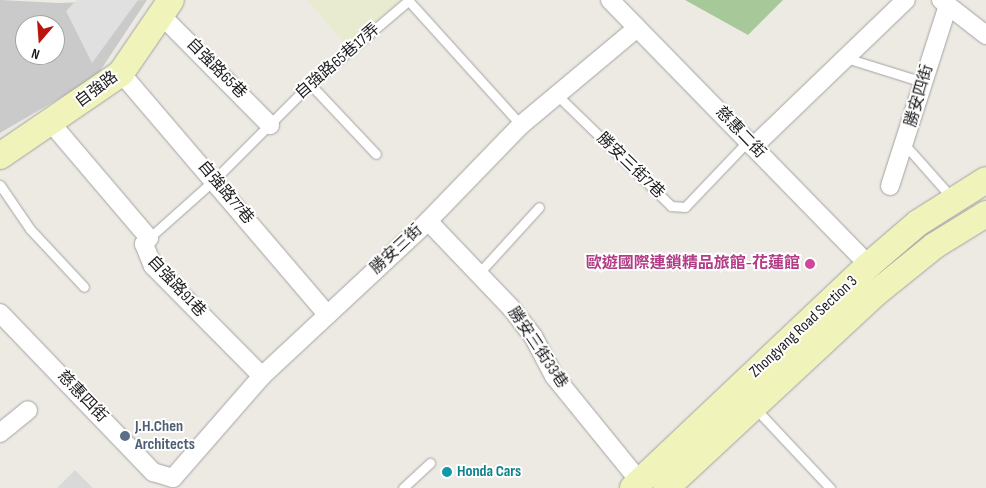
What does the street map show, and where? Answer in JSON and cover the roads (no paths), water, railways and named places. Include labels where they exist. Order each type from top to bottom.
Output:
[{"type":"street","name":"慈惠二街","points":[[610,0],[870,265]]},
{"type":"street","points":[[751,144],[846,58],[906,0]]},
{"type":"street","points":[[945,3],[986,35]]},
{"type":"street","name":"勝安四街","points":[[890,186],[906,146],[945,3]]},
{"type":"street","name":"自強路","points":[[0,156],[51,123],[121,73],[166,7]]},
{"type":"street","name":"自強路65巷","points":[[166,7],[270,125]]},
{"type":"street","name":"勝安三街","points":[[166,479],[173,478],[262,376],[428,221],[521,125],[637,28]]},
{"type":"street","name":"自強路77巷","points":[[121,73],[328,315]]},
{"type":"street","name":"自強路91巷","points":[[51,123],[149,238],[144,244],[153,266],[262,376]]},
{"type":"street","name":"Zhongyang Road Section 3","points":[[636,485],[870,265],[952,198],[986,180]]},
{"type":"street","name":"Zhongyang Road Section 3","points":[[666,488],[876,293],[934,246],[986,214]]},
{"type":"street","name":"勝安三街33巷","points":[[428,221],[479,274],[533,336],[554,376],[636,485]]},
{"type":"street","name":"慈惠四街","points":[[3,321],[153,472],[166,479]]},
{"type":"street","points":[[0,434],[28,410]]},
{"type":"lane","points":[[408,1],[521,125]]},
{"type":"lane","name":"自強路65巷17弄","points":[[149,238],[214,180],[310,84],[408,1]]},
{"type":"lane","points":[[846,58],[923,82]]},
{"type":"lane","points":[[310,84],[376,154]]},
{"type":"lane","name":"勝安三街7巷","points":[[556,94],[671,206],[685,207],[751,144]]},
{"type":"lane","points":[[906,146],[952,198]]},
{"type":"lane","points":[[0,185],[30,229],[84,287]]},
{"type":"lane","points":[[479,274],[539,207]]},
{"type":"lane","points":[[754,406],[830,488]]},
{"type":"lane","points":[[403,488],[430,463]]},
{"type":"place","name":"歐遊國際連鎖精品旅館-花蓮館","points":[[810,264]]},
{"type":"place","name":"J.H.Chen Architects","points":[[125,436]]},
{"type":"place","name":"Honda Cars","points":[[447,472]]}]
